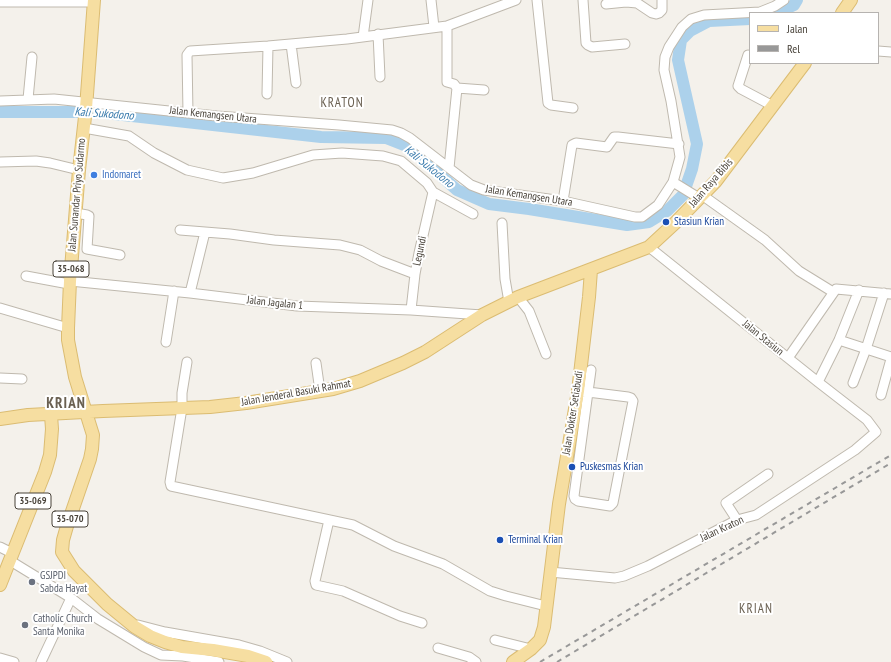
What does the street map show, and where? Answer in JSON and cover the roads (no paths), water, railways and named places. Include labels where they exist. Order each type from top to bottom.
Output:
[{"type":"main road","points":[[843,12],[851,0]]},
{"type":"main road","name":"Jalan Sunandar Priyo Sudarmo","points":[[85,413],[72,362],[68,328],[70,283],[94,1]]},
{"type":"main road","name":"Jalan Raya Bibis","points":[[578,274],[649,247],[697,195],[716,181],[804,64]]},
{"type":"main road","name":"Jalan Dokter Setiabudi","points":[[513,662],[531,649],[540,640],[544,627],[550,572],[583,392],[591,270]]},
{"type":"main road","name":"Jalan Jenderal Basuki Rahmat","points":[[0,419],[28,415],[210,407],[246,403],[333,389],[360,381],[403,363],[425,352],[482,315],[514,299],[578,274]]},
{"type":"main road","name":"35-070","points":[[85,413],[93,435],[91,453],[67,526],[62,552],[74,571],[113,609],[134,627],[145,633],[165,642],[182,647],[213,650],[248,656],[266,662]]},
{"type":"main road","name":"35-069","points":[[0,585],[45,472],[50,455],[52,429],[51,415]]},
{"type":"street","points":[[362,37],[368,0]]},
{"type":"street","points":[[431,0],[434,27]]},
{"type":"street","points":[[188,112],[188,52],[193,50],[291,44],[447,26],[516,0]]},
{"type":"street","points":[[537,0],[548,103],[551,105],[573,108]]},
{"type":"street","points":[[584,0],[586,43],[592,47],[626,44]]},
{"type":"street","points":[[606,4],[626,2],[637,3],[656,14],[662,10],[662,0]]},
{"type":"street","name":"Jalan Kemangsen Utara","points":[[760,12],[775,6],[784,0]]},
{"type":"street","points":[[0,2],[94,1]]},
{"type":"street","name":"Jalan Kemangsen Utara","points":[[0,101],[54,99],[86,105],[188,112],[392,130],[401,132],[471,185],[484,190],[563,201],[635,217],[642,217],[658,205],[675,183],[680,157],[679,144],[664,70],[665,57],[669,47],[682,27],[691,19],[704,15],[749,13]]},
{"type":"street","points":[[447,26],[447,82],[454,84],[457,88],[484,90]]},
{"type":"street","points":[[378,34],[380,77]]},
{"type":"street","points":[[291,44],[296,83]]},
{"type":"street","points":[[267,94],[268,46]]},
{"type":"street","points":[[879,51],[891,52]]},
{"type":"street","points":[[748,55],[738,86],[773,106]]},
{"type":"street","points":[[28,99],[32,56]]},
{"type":"street","points":[[449,168],[457,88]]},
{"type":"street","points":[[84,126],[129,136],[154,153],[182,168],[223,178],[253,173],[313,155],[342,153],[383,156],[401,161],[427,183],[433,192],[473,214]]},
{"type":"street","points":[[563,201],[572,145],[576,143],[607,147],[614,137],[618,137],[679,144]]},
{"type":"street","points":[[0,162],[36,161],[79,170]]},
{"type":"street","points":[[675,183],[697,195],[765,240],[799,271],[833,292]]},
{"type":"street","name":"Legundi","points":[[412,310],[418,253],[433,192]]},
{"type":"street","points":[[76,213],[87,214],[89,216],[86,249],[120,255]]},
{"type":"street","points":[[502,223],[506,279],[514,299],[529,311],[546,354]]},
{"type":"street","points":[[180,230],[274,240],[340,244],[360,250],[381,261],[415,274]]},
{"type":"street","points":[[190,293],[205,232]]},
{"type":"street","name":"Jalan Stasiun","points":[[649,247],[867,420],[876,432]]},
{"type":"street","name":"Jalan Jagalan 1","points":[[26,276],[70,283],[174,291],[297,306],[412,310],[482,315]]},
{"type":"street","points":[[788,358],[833,292],[837,289],[888,294],[853,383]]},
{"type":"street","points":[[818,382],[839,340],[859,290]]},
{"type":"street","points":[[166,342],[174,291]]},
{"type":"street","points":[[0,308],[68,328]]},
{"type":"street","points":[[839,340],[891,358],[881,395]]},
{"type":"street","points":[[187,362],[182,393],[182,408],[170,482],[171,486],[353,525],[394,546],[443,564],[490,591],[546,606]]},
{"type":"street","points":[[316,363],[320,391]]},
{"type":"street","points":[[583,392],[628,397],[633,401],[613,503],[610,506],[578,501],[574,496],[583,392],[591,370]]},
{"type":"street","points":[[0,378],[22,379]]},
{"type":"street","name":"Jalan Kraton","points":[[550,572],[614,578],[624,576],[652,564],[737,520],[756,515],[855,450],[876,432]]},
{"type":"street","points":[[737,520],[726,503],[768,474]]},
{"type":"street","points":[[329,520],[315,581],[316,585],[343,591],[400,616],[422,623]]},
{"type":"street","points":[[0,547],[10,557],[71,598],[98,619],[159,658],[183,656],[219,662]]},
{"type":"street","points":[[41,662],[71,598]]},
{"type":"street","points":[[113,609],[139,625],[151,629],[239,645],[260,651],[287,662]]},
{"type":"street","points":[[496,640],[531,649]]},
{"type":"street","points":[[438,648],[469,657],[476,662]]},
{"type":"street","points":[[0,658],[14,662]]},
{"type":"waterway","name":"Kali Sukodono","points":[[778,12],[794,5],[797,0]]},
{"type":"waterway","name":"Kali Sukodono","points":[[0,112],[96,112],[321,137],[386,138],[409,147],[457,190],[489,204],[627,225],[649,222],[667,211],[683,195],[692,169],[697,144],[678,60],[681,40],[690,31],[709,21],[749,19]]},
{"type":"railway","points":[[540,662],[891,455]]},
{"type":"railway","points":[[557,662],[891,463]]},
{"type":"place","name":"Indomaret","points":[[94,175]]},
{"type":"place","name":"Stasiun Krian","points":[[666,222]]},
{"type":"place","name":"Puskesmas Krian","points":[[572,467]]},
{"type":"place","name":"Terminal Krian","points":[[500,540]]},
{"type":"place","name":"GSJPDI Sabda Hayat","points":[[32,582]]},
{"type":"place","name":"Catholic Church Santa Monika","points":[[25,625]]},
{"type":"district","name":"KRATON","points":[[342,103]]},
{"type":"district","name":"KRIAN","points":[[66,404]]},
{"type":"district","name":"KRIAN","points":[[756,609]]}]
